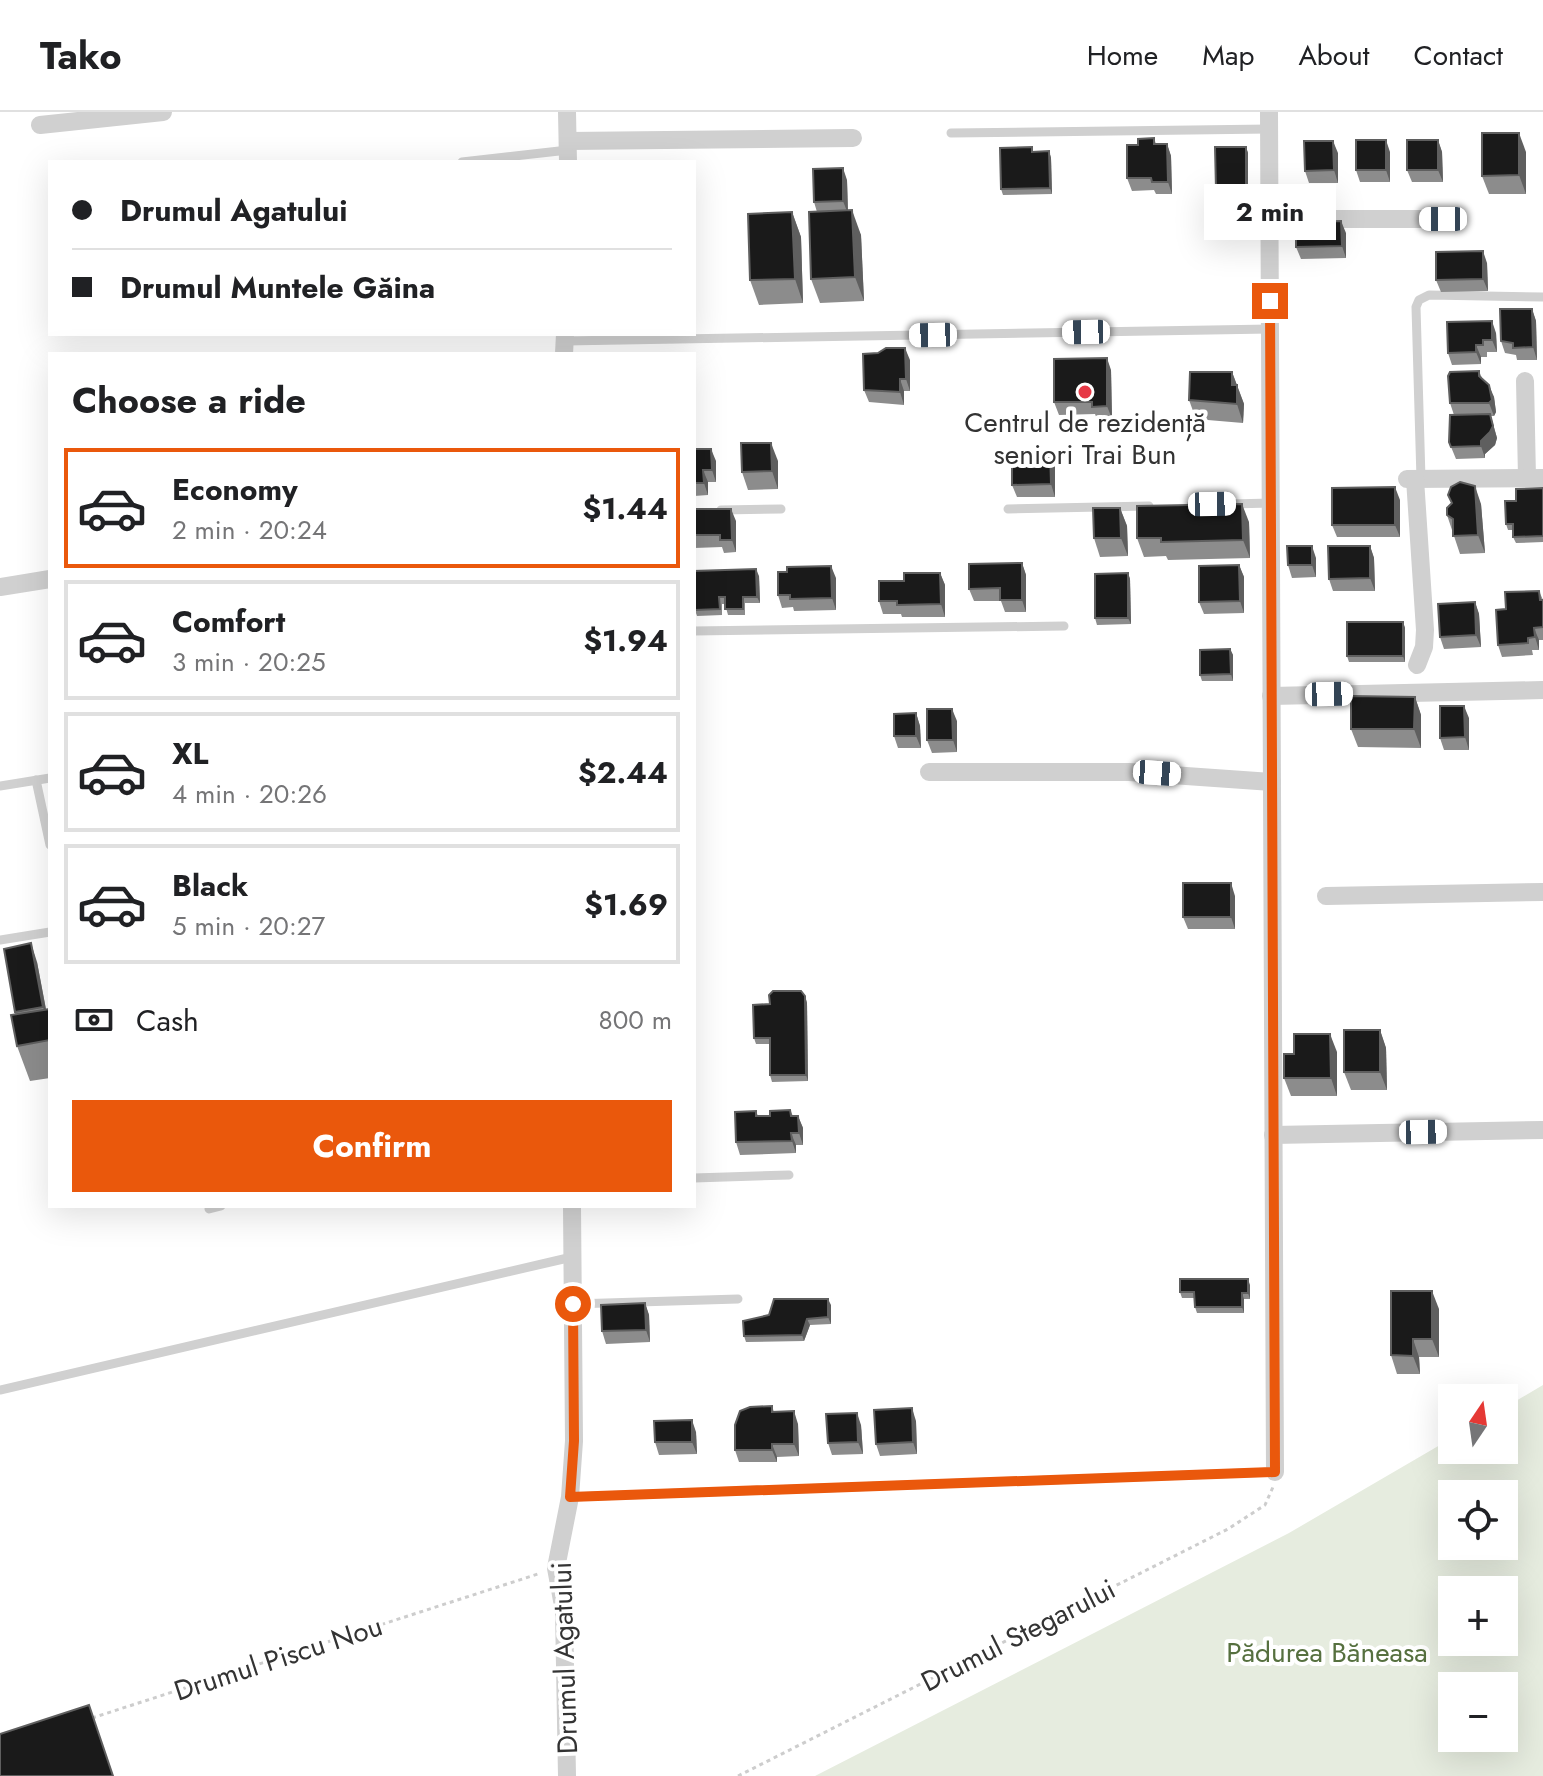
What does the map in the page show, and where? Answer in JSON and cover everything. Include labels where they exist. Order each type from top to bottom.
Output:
[{"type":"street","points":[[40,125],[163,112]]},
{"type":"street","points":[[567,112],[568,151],[853,138]]},
{"type":"street","points":[[1269,120],[1275,1472]]},
{"type":"street","points":[[1270,219],[1443,219]]},
{"type":"street","points":[[1417,665],[1424,647],[1425,630],[1414,479],[1535,478],[1525,381]]},
{"type":"street","points":[[0,587],[48,579]]},
{"type":"street","points":[[1271,696],[1543,690]]},
{"type":"street","points":[[929,772],[1129,772],[1272,782]]},
{"type":"street","points":[[1326,896],[1543,892]]},
{"type":"street","points":[[1273,1135],[1543,1130]]},
{"type":"street","name":"Drumul Agatului","points":[[567,1776],[564,1611],[556,1568],[570,1497],[574,1441],[572,1208]]},
{"type":"lane","points":[[951,133],[1269,120]]},
{"type":"lane","points":[[481,160],[568,151]]},
{"type":"lane","points":[[1414,479],[1416,307],[1419,300],[1429,295],[1543,297]]},
{"type":"lane","points":[[565,343],[1270,329]]},
{"type":"lane","points":[[1178,505],[1271,503]]},
{"type":"lane","points":[[1008,509],[1162,505]]},
{"type":"lane","points":[[708,510],[781,509]]},
{"type":"lane","points":[[696,631],[1064,626]]},
{"type":"lane","points":[[0,786],[48,778]]},
{"type":"lane","points":[[36,780],[48,836]]},
{"type":"lane","points":[[0,940],[48,932]]},
{"type":"lane","points":[[696,1178],[789,1175]]},
{"type":"lane","points":[[209,1209],[213,1208]]},
{"type":"lane","points":[[0,1390],[572,1257]]},
{"type":"lane","points":[[573,1304],[738,1299]]},
{"type":"lane","points":[[570,1497],[1275,1472]]},
{"type":"path","name":"Drumul Stegarului","points":[[738,1776],[1228,1529],[1265,1505],[1275,1472]]},
{"type":"path","name":"Drumul Piscu Nou","points":[[80,1722],[556,1568]]},
{"type":"green space","name":"Pădurea Băneasa","points":[[1543,1385],[1543,1776],[815,1776],[1289,1533],[1438,1446],[1438,1464],[1518,1464],[1518,1400]]},
{"type":"building","points":[[1482,133],[1519,133],[1519,175],[1482,176]]},
{"type":"building","points":[[1154,138],[1154,144],[1167,144],[1168,182],[1127,178],[1127,145],[1138,145],[1138,139]]},
{"type":"building","points":[[1356,140],[1386,140],[1386,170],[1356,170]]},
{"type":"building","points":[[1407,140],[1438,140],[1438,170],[1407,170]]},
{"type":"building","points":[[1304,141],[1333,141],[1334,170],[1305,171]]},
{"type":"building","points":[[1032,147],[1032,152],[1049,151],[1050,188],[1001,189],[1000,148]]},
{"type":"building","points":[[1215,147],[1246,147],[1246,188],[1216,189]]},
{"type":"building","points":[[843,168],[843,201],[814,202],[813,169]]},
{"type":"building","points":[[852,210],[855,277],[811,279],[809,212]]},
{"type":"building","points":[[792,212],[795,279],[750,280],[748,214]]},
{"type":"building","points":[[1341,221],[1342,246],[1296,247],[1296,222]]},
{"type":"building","points":[[1483,251],[1483,279],[1436,280],[1436,252]]},
{"type":"building","points":[[1500,309],[1532,309],[1533,347],[1513,348],[1513,343],[1501,341]]},
{"type":"building","points":[[1492,321],[1492,340],[1483,340],[1483,345],[1476,345],[1476,352],[1448,353],[1447,322]]},
{"type":"building","points":[[886,348],[905,348],[906,379],[900,379],[900,392],[864,390],[863,354],[878,353]]},
{"type":"building","name":"Centrul de rezidență seniori Trai Bun","points":[[1107,358],[1107,406],[1092,407],[1092,402],[1054,402],[1054,359]]},
{"type":"building","points":[[1479,371],[1479,376],[1489,385],[1492,400],[1489,403],[1450,403],[1450,372]]},
{"type":"building","points":[[1190,372],[1232,372],[1232,385],[1237,385],[1237,404],[1189,400]]},
{"type":"building","points":[[1490,414],[1493,426],[1481,441],[1481,446],[1451,447],[1450,415]]},
{"type":"building","points":[[741,443],[771,443],[772,471],[742,472]]},
{"type":"building","points":[[696,449],[711,449],[712,470],[703,470],[704,483],[696,483]]},
{"type":"building","points":[[1012,451],[1050,451],[1051,484],[1012,485]]},
{"type":"building","points":[[1460,482],[1475,486],[1478,535],[1453,536],[1453,519],[1447,515],[1447,508],[1452,503],[1448,495],[1451,487]]},
{"type":"building","points":[[1395,487],[1395,525],[1332,525],[1332,488]]},
{"type":"building","points":[[1543,488],[1543,536],[1513,537],[1513,524],[1506,524],[1505,501],[1516,501],[1516,489]]},
{"type":"building","points":[[1242,504],[1243,540],[1161,542],[1161,538],[1137,538],[1137,506]]},
{"type":"building","points":[[1093,508],[1120,508],[1121,538],[1094,538]]},
{"type":"building","points":[[696,509],[731,509],[732,540],[720,540],[720,535],[696,535]]},
{"type":"building","points":[[1287,546],[1312,546],[1312,565],[1288,565]]},
{"type":"building","points":[[1328,546],[1370,546],[1370,578],[1329,579]]},
{"type":"building","points":[[1022,563],[1022,600],[1000,600],[1000,588],[969,589],[969,564]]},
{"type":"building","points":[[1239,565],[1240,601],[1199,602],[1199,566]]},
{"type":"building","points":[[831,566],[832,598],[790,599],[790,595],[778,595],[778,572],[787,572],[787,567]]},
{"type":"building","points":[[756,569],[757,597],[743,597],[743,609],[725,609],[725,597],[719,597],[720,609],[696,610],[696,571]]},
{"type":"building","points":[[904,573],[940,573],[941,604],[897,605],[897,601],[879,601],[879,581],[904,581]]},
{"type":"building","points":[[1128,573],[1128,618],[1095,618],[1095,574]]},
{"type":"building","points":[[1539,591],[1540,600],[1543,600],[1543,627],[1534,628],[1535,637],[1528,638],[1528,643],[1498,645],[1496,610],[1506,609],[1505,592]]},
{"type":"building","points":[[1475,602],[1476,635],[1440,637],[1438,604]]},
{"type":"building","points":[[1347,622],[1403,622],[1403,656],[1347,656]]},
{"type":"building","points":[[1230,649],[1231,674],[1200,675],[1200,650]]},
{"type":"building","points":[[1351,696],[1415,697],[1414,729],[1351,729]]},
{"type":"building","points":[[1440,706],[1464,706],[1465,737],[1440,738]]},
{"type":"building","points":[[927,709],[952,709],[953,740],[927,740]]},
{"type":"building","points":[[916,713],[916,736],[894,736],[894,714]]},
{"type":"building","points":[[1183,883],[1231,883],[1231,917],[1183,917]]},
{"type":"building","points":[[31,943],[43,1007],[15,1012],[4,949]]},
{"type":"building","points":[[773,991],[801,991],[805,996],[806,1075],[770,1075],[770,1038],[754,1038],[753,1005],[770,1004],[769,995]]},
{"type":"building","points":[[48,1009],[48,1040],[17,1046],[11,1015]]},
{"type":"building","points":[[1344,1030],[1380,1030],[1380,1072],[1344,1072]]},
{"type":"building","points":[[1294,1034],[1330,1034],[1331,1078],[1284,1078],[1284,1054],[1294,1054]]},
{"type":"building","points":[[790,1110],[791,1116],[798,1116],[799,1133],[791,1133],[792,1141],[736,1142],[735,1112],[756,1111],[756,1116],[770,1116],[770,1111]]},
{"type":"building","points":[[1180,1279],[1248,1279],[1248,1293],[1242,1293],[1242,1307],[1195,1307],[1194,1292],[1180,1292]]},
{"type":"building","points":[[1391,1291],[1432,1291],[1432,1339],[1413,1339],[1413,1356],[1391,1355]]},
{"type":"building","points":[[774,1299],[828,1299],[828,1317],[807,1319],[802,1335],[744,1336],[743,1321],[769,1315]]},
{"type":"building","points":[[645,1303],[646,1330],[602,1331],[601,1305]]},
{"type":"building","points":[[772,1406],[772,1412],[794,1411],[794,1444],[772,1444],[772,1450],[735,1450],[735,1425],[740,1411],[750,1407]]},
{"type":"building","points":[[912,1408],[913,1442],[876,1444],[874,1410]]},
{"type":"building","points":[[857,1413],[858,1442],[828,1443],[826,1414]]},
{"type":"building","points":[[692,1420],[692,1442],[655,1442],[654,1421]]},
{"type":"building","points":[[89,1705],[113,1776],[0,1776],[0,1734]]},
{"type":"place","name":"Centrul de rezidență seniori Trai Bun","points":[[1085,392]]},
{"type":"route","points":[[573,1304],[574,1441],[570,1497],[1275,1472],[1270,301]]}]
